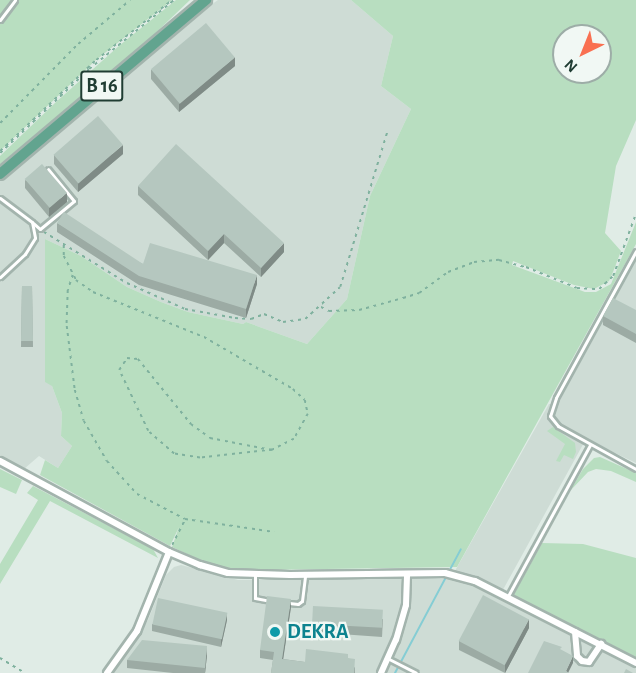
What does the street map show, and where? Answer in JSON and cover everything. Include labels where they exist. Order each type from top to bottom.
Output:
[{"type":"main road","name":"B 16","points":[[0,174],[206,0]]},
{"type":"street","points":[[0,461],[169,552],[228,573],[305,575],[445,573],[475,580],[636,663]]},
{"type":"street","points":[[106,673],[137,631],[169,552]]},
{"type":"street","points":[[382,672],[406,605],[407,574]]},
{"type":"street","points":[[575,632],[577,656],[582,661],[589,662],[601,644]]},
{"type":"lane","points":[[0,20],[5,10],[15,0]]},
{"type":"lane","points":[[0,12],[5,10]]},
{"type":"lane","points":[[0,198],[40,229],[74,201],[48,169]]},
{"type":"lane","points":[[0,277],[32,246],[35,238],[32,222]]},
{"type":"lane","points":[[636,251],[551,411],[552,421],[590,445],[636,468]]},
{"type":"lane","points":[[507,597],[590,445]]},
{"type":"lane","points":[[255,574],[255,598],[277,602]]},
{"type":"lane","points":[[288,603],[302,601],[305,575]]},
{"type":"lane","points":[[388,658],[416,673]]},
{"type":"path","points":[[0,123],[78,44],[130,0]]},
{"type":"path","points":[[0,152],[89,69],[173,0]]},
{"type":"path","points":[[40,229],[127,283],[185,309],[212,315],[251,319],[264,314],[283,322],[295,322],[305,319],[320,307],[340,286],[387,132]]},
{"type":"path","points":[[320,307],[329,311],[359,310],[419,293],[460,266],[499,260],[526,267],[577,288],[599,289],[613,276],[636,213]]},
{"type":"path","points":[[64,245],[64,256],[74,274],[93,292],[204,337],[293,389],[305,400],[308,414],[294,438],[272,450],[200,458],[174,454],[148,431],[119,370],[127,358],[138,359],[191,424],[210,438],[272,450]]},
{"type":"path","points":[[74,274],[68,290],[67,326],[75,390],[84,421],[107,461],[137,494],[185,519],[274,532]]},
{"type":"path","points":[[169,552],[185,519]]},
{"type":"path","points":[[0,658],[25,673]]},
{"type":"shaded area","points":[[218,0],[351,0],[393,36],[381,86],[411,109],[370,196],[347,299],[307,344],[246,322],[243,324],[188,312],[161,302],[127,287],[81,256],[45,239],[52,386],[62,413],[61,436],[72,446],[58,468],[39,456],[24,469],[0,456],[0,181],[179,27]]},
{"type":"shaded area","points":[[636,261],[636,463],[586,439],[499,597],[636,664],[636,673],[113,673],[148,620],[166,575],[174,567],[181,565],[238,580],[451,578],[549,404],[558,404]]},
{"type":"green space","points":[[0,0],[172,0],[96,60],[0,151]]},
{"type":"green space","points":[[176,0],[190,0],[123,64],[0,164],[0,156],[56,102],[120,45]]},
{"type":"green space","points":[[351,0],[636,0],[636,120],[616,166],[605,233],[621,251],[609,281],[594,289],[574,285],[513,261],[512,265],[585,292],[596,292],[611,284],[636,222],[636,244],[457,567],[260,570],[229,568],[204,562],[172,547],[179,527],[170,546],[40,475],[45,460],[58,468],[72,446],[61,436],[62,413],[52,386],[45,382],[45,239],[81,256],[127,287],[161,302],[188,312],[243,324],[246,322],[307,344],[347,299],[370,196],[411,109],[381,86],[393,36]]},
{"type":"green space","points":[[553,427],[575,443],[576,452],[573,459],[564,455],[560,462],[556,461],[565,444],[547,431]]},
{"type":"green space","points":[[600,457],[636,473],[636,482],[611,471],[596,469],[588,472],[570,491],[583,469],[594,458]]},
{"type":"green space","points":[[0,469],[22,480],[16,494],[0,487]]},
{"type":"green space","points":[[33,486],[153,549],[158,558],[50,501],[0,584],[0,564],[38,500],[27,493]]},
{"type":"green space","points":[[542,543],[583,544],[636,558],[636,659],[513,596]]},
{"type":"building","points":[[206,23],[235,57],[180,104],[151,69]]},
{"type":"building","points":[[98,116],[123,145],[78,183],[53,155]]},
{"type":"building","points":[[176,144],[284,243],[261,268],[224,234],[208,251],[138,186]]},
{"type":"building","points":[[42,164],[67,193],[50,208],[25,179]]},
{"type":"building","points":[[64,212],[143,264],[150,243],[257,275],[246,309],[139,276],[57,223]]},
{"type":"building","points":[[22,286],[32,286],[33,341],[21,341]]},
{"type":"building","points":[[613,298],[636,310],[636,334],[603,316]]},
{"type":"building","points":[[483,595],[529,619],[505,665],[459,641]]},
{"type":"building","points":[[267,596],[291,599],[282,659],[305,662],[306,649],[348,654],[348,658],[355,659],[354,673],[271,673],[274,652],[260,650]]},
{"type":"building","points":[[158,598],[227,613],[222,639],[152,624]]},
{"type":"building","points":[[313,606],[383,610],[382,628],[312,624]]},
{"type":"building","points":[[142,640],[207,646],[205,668],[127,660]]},
{"type":"building","points":[[544,641],[562,647],[560,649],[573,656],[566,671],[569,673],[528,673]]},
{"type":"waterway","points":[[395,673],[461,549]]},
{"type":"place","name":"DEKRA","points":[[275,632]]}]
